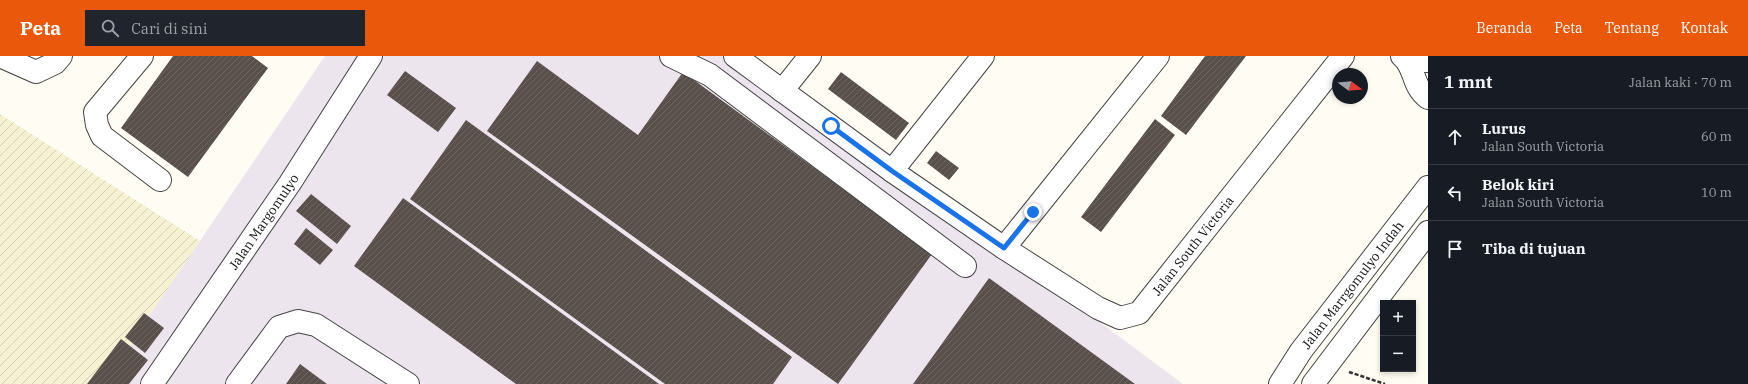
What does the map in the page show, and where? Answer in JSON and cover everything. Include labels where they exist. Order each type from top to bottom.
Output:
[{"type":"street","points":[[0,56],[36,72],[55,63],[60,56]]},
{"type":"street","points":[[142,56],[95,112],[96,125],[102,136],[160,180]]},
{"type":"street","name":"Jalan Margomulyo","points":[[152,384],[290,182],[371,56]]},
{"type":"street","points":[[671,56],[710,75],[965,266]]},
{"type":"street","name":"Jalan South Victoria","points":[[735,56],[892,171],[1004,248],[1098,308],[1120,318],[1139,313],[1343,56]]},
{"type":"street","points":[[782,91],[810,56]]},
{"type":"street","points":[[892,171],[983,56]]},
{"type":"street","points":[[1004,248],[1158,56]]},
{"type":"street","points":[[1412,59],[1419,91],[1428,98]]},
{"type":"street","name":"Jalan Marrgomulyo Indah","points":[[1280,384],[1301,351],[1428,187]]},
{"type":"street","name":"Jalan Marrgomulyo Indah","points":[[1313,384],[1428,232]]},
{"type":"street","points":[[237,384],[279,327],[298,321],[316,325],[408,384]]},
{"type":"shaded area","points":[[325,56],[742,56],[1183,384],[103,384]]},
{"type":"shaded area","points":[[0,114],[200,241],[103,384],[0,384]]},
{"type":"building","points":[[173,56],[252,56],[268,68],[188,177],[121,128]]},
{"type":"building","points":[[1205,56],[1246,56],[1186,135],[1161,116]]},
{"type":"building","points":[[537,61],[638,135],[683,72],[932,254],[838,384],[487,131]]},
{"type":"building","points":[[405,71],[456,108],[438,132],[387,95]]},
{"type":"building","points":[[841,72],[909,123],[896,140],[828,89]]},
{"type":"building","points":[[1155,119],[1175,135],[1101,232],[1081,217]]},
{"type":"building","points":[[466,120],[792,357],[773,384],[665,384],[410,199]]},
{"type":"building","points":[[936,151],[959,168],[949,180],[927,163]]},
{"type":"building","points":[[311,194],[351,226],[337,244],[296,211]]},
{"type":"building","points":[[403,198],[659,384],[516,384],[354,266]]},
{"type":"building","points":[[306,228],[333,250],[320,265],[294,244]]},
{"type":"building","points":[[989,278],[1135,384],[913,384]]},
{"type":"building","points":[[144,313],[164,328],[145,353],[125,337]]},
{"type":"building","points":[[121,339],[148,360],[129,384],[87,384]]},
{"type":"building","points":[[300,364],[327,384],[286,384]]},
{"type":"route","points":[[831,126],[892,171],[1004,248],[1033,212]]}]
